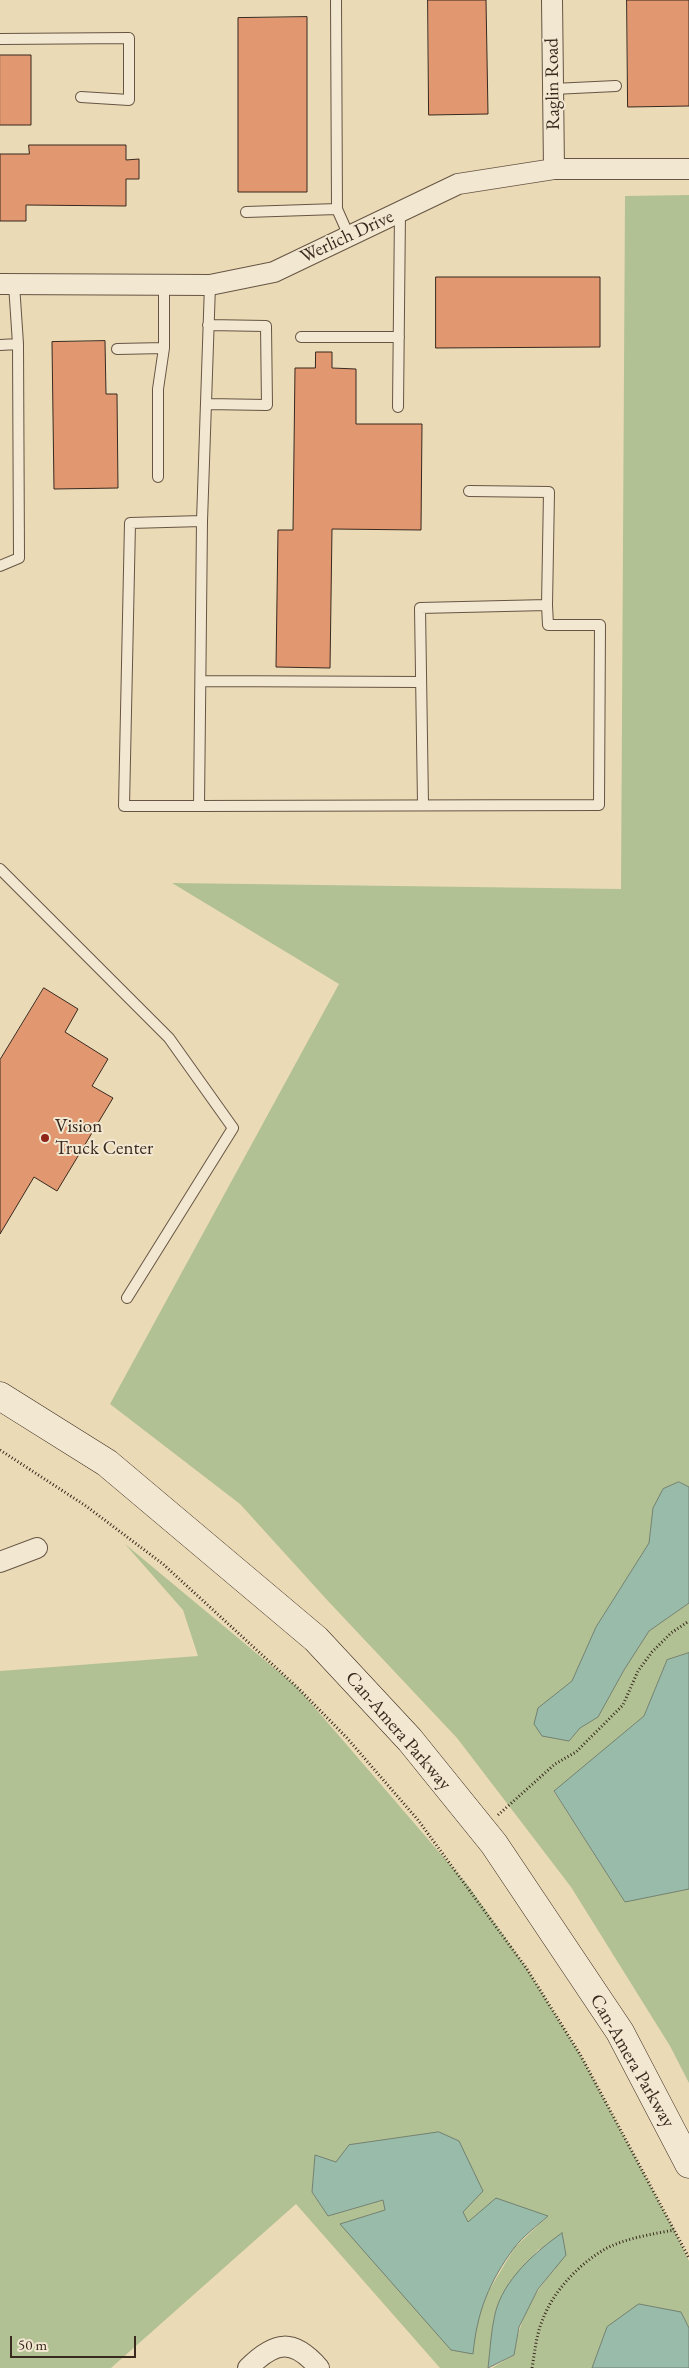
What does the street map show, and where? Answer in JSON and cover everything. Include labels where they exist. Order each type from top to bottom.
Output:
[{"type":"main road","name":"Can-Amera Parkway","points":[[0,1396],[107,1463],[316,1639],[410,1740],[494,1844],[620,2032],[689,2164]]},
{"type":"street","name":"Raglin Road","points":[[552,0],[554,169]]},
{"type":"street","name":"Werlich Drive","points":[[7,284],[210,285],[274,272],[458,184],[554,169],[689,169]]},
{"type":"street","points":[[0,1562],[38,1548]]},
{"type":"street","points":[[248,2368],[277,2346],[293,2347],[307,2354],[319,2368]]},
{"type":"lane","points":[[336,0],[337,209],[349,236]]},
{"type":"lane","points":[[0,39],[128,38],[129,100],[80,97]]},
{"type":"lane","points":[[553,89],[616,86]]},
{"type":"lane","points":[[246,212],[337,209]]},
{"type":"lane","points":[[398,407],[400,212]]},
{"type":"lane","points":[[0,566],[19,558],[18,344],[7,284]]},
{"type":"lane","points":[[158,477],[158,388],[164,348],[164,285]]},
{"type":"lane","points":[[199,806],[202,521],[210,285]]},
{"type":"lane","points":[[206,404],[267,405],[266,326],[208,325]]},
{"type":"lane","points":[[301,337],[399,337]]},
{"type":"lane","points":[[0,344],[18,344]]},
{"type":"lane","points":[[116,349],[164,348]]},
{"type":"lane","points":[[202,521],[130,522],[124,806],[599,805],[600,626],[548,624],[548,492],[469,491]]},
{"type":"lane","points":[[423,804],[420,608],[547,605]]},
{"type":"lane","points":[[200,681],[421,682]]},
{"type":"lane","points":[[0,869],[169,1038],[233,1128],[127,1298]]},
{"type":"path","points":[[0,1450],[86,1506],[163,1564],[297,1687],[347,1738],[418,1820],[527,1969],[582,2056],[689,2258]]},
{"type":"path","points":[[482,1829],[555,1764],[583,1746],[623,1705],[638,1671],[652,1652],[671,1633],[689,1621]]},
{"type":"path","points":[[532,2368],[536,2342],[543,2318],[556,2295],[578,2270],[607,2248],[674,2230]]},
{"type":"shaded area","points":[[689,195],[689,1487],[679,1482],[653,1508],[649,1543],[596,1627],[572,1681],[539,1708],[558,1738],[569,1741],[580,1728],[598,1717],[624,1670],[649,1631],[689,1603],[689,1653],[667,1660],[644,1716],[554,1792],[625,1902],[689,1889],[689,2083],[670,2046],[571,1887],[457,1738],[240,1504],[110,1404],[339,984],[172,883],[621,889],[625,196]]},
{"type":"shaded area","points":[[679,1482],[689,1487],[689,1603],[649,1631],[624,1670],[598,1717],[580,1728],[569,1741],[542,1736],[534,1724],[538,1708],[572,1681],[596,1627],[649,1543],[653,1508],[663,1489]]},
{"type":"shaded area","points":[[125,1544],[297,1687],[470,1888],[527,1969],[581,2056],[674,2230],[689,2261],[689,2328],[681,2312],[607,2327],[592,2368],[492,2368],[514,2355],[523,2319],[539,2289],[555,2269],[539,2249],[510,2283],[495,2313],[488,2368],[440,2368],[296,2204],[111,2368],[0,2368],[0,1671],[198,1656],[183,1610]],"holes":[[[315,2156],[463,2212],[468,2222],[547,2217],[515,2247],[485,2297],[476,2324],[472,2354],[341,2224],[386,2210],[383,2200],[328,2216],[312,2192]]]},
{"type":"shaded area","points":[[689,1653],[689,1889],[625,1902],[554,1791],[644,1716],[667,1660]]},
{"type":"shaded area","points":[[439,2132],[459,2141],[483,2191],[463,2212],[468,2222],[496,2198],[548,2216],[518,2244],[505,2261],[491,2285],[481,2311],[473,2354],[451,2350],[340,2224],[385,2210],[383,2200],[328,2216],[312,2192],[315,2155],[336,2162],[349,2145]]},
{"type":"shaded area","points":[[562,2233],[566,2255],[538,2289],[519,2327],[514,2355],[488,2368],[495,2314],[505,2290],[531,2258]]},
{"type":"shaded area","points":[[639,2304],[681,2312],[689,2328],[689,2368],[592,2368],[607,2327]]},
{"type":"building","points":[[428,0],[486,0],[488,114],[429,115]]},
{"type":"building","points":[[627,0],[689,0],[689,106],[628,107]]},
{"type":"building","points":[[307,17],[307,192],[238,192],[238,18]]},
{"type":"building","points":[[0,55],[31,55],[31,125],[0,125]]},
{"type":"building","points":[[29,145],[126,145],[126,160],[139,159],[139,179],[126,179],[126,206],[26,205],[26,221],[0,221],[0,154],[29,154]]},
{"type":"building","points":[[436,277],[600,277],[600,347],[436,348]]},
{"type":"building","points":[[105,341],[106,394],[117,394],[118,488],[54,489],[52,342]]},
{"type":"building","points":[[316,352],[332,352],[332,368],[356,369],[356,424],[422,424],[421,530],[332,529],[330,668],[276,667],[278,530],[293,530],[295,368],[315,368]]},
{"type":"building","name":"Vision Truck Center","points":[[44,988],[78,1009],[65,1032],[108,1059],[92,1086],[113,1098],[57,1191],[34,1177],[0,1234],[0,1060]]},
{"type":"place","name":"Vision Truck Center","points":[[45,1138]]}]
